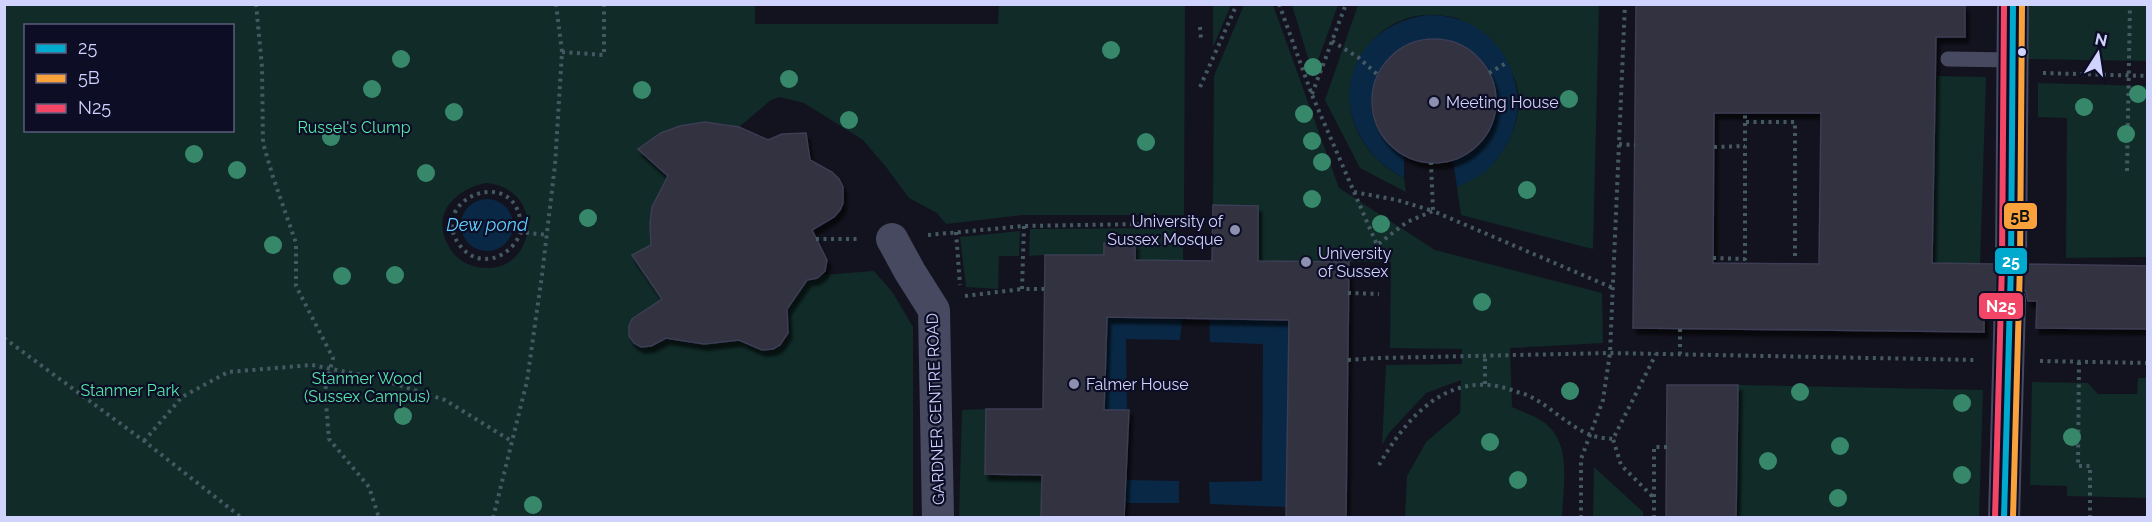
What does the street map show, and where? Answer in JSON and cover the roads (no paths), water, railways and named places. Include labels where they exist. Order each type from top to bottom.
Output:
[{"type":"street","points":[[2011,264],[2026,66],[2013,4]]},
{"type":"street","name":"GARDNER CENTRE ROAD","points":[[892,239],[934,310],[938,518]]},
{"type":"street","points":[[2004,518],[2010,300]]},
{"type":"lane","points":[[1948,59],[2026,66]]},
{"type":"water","points":[[1427,15],[1460,20],[1477,28],[1491,39],[1511,68],[1516,85],[1518,103],[1516,121],[1505,148],[1495,162],[1479,176],[1457,187],[1453,160],[1477,146],[1488,132],[1495,115],[1494,85],[1486,67],[1477,56],[1452,42],[1427,41],[1404,49],[1386,66],[1374,87],[1372,111],[1381,134],[1404,156],[1404,178],[1378,159],[1360,137],[1351,111],[1350,86],[1357,61],[1373,40],[1396,24]]},
{"type":"water","name":"Dew pond","points":[[487,199],[501,203],[509,211],[513,225],[509,239],[501,247],[487,251],[473,247],[465,239],[461,225],[465,211],[473,203]]},
{"type":"water","points":[[1107,317],[1182,319],[1180,340],[1126,339],[1127,410],[1104,410]]},
{"type":"water","points":[[1209,318],[1289,320],[1286,507],[1210,504],[1209,482],[1262,481],[1263,344],[1210,342]]},
{"type":"water","points":[[1104,475],[1126,475],[1127,480],[1179,481],[1179,503],[1104,503]]},
{"type":"place","name":"Meeting House","points":[[1434,102]]},
{"type":"place","name":"University of Sussex Mosque","points":[[1235,230]]},
{"type":"place","name":"University of Sussex","points":[[1306,262]]},
{"type":"place","name":"Falmer House","points":[[1074,384]]},
{"type":"park label","name":"Russel's Clump","points":[[354,127]]},
{"type":"park label","name":"Stanmer Wood (Sussex Campus)","points":[[367,387]]},
{"type":"park label","name":"Stanmer Park","points":[[130,390]]}]
